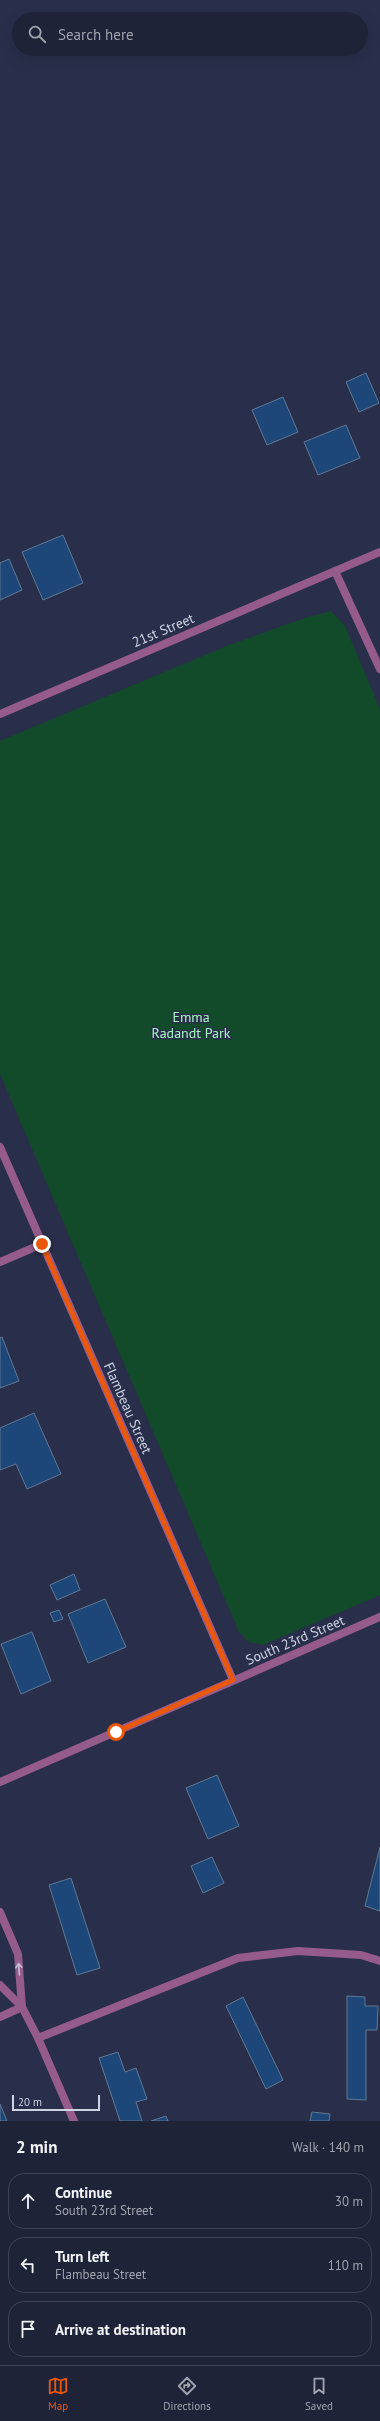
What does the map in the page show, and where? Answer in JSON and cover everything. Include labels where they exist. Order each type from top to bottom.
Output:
[{"type":"street","name":"21st Street","points":[[0,714],[380,552]]},
{"type":"street","points":[[335,571],[380,669]]},
{"type":"street","name":"Flambeau Street","points":[[0,1147],[233,1680]]},
{"type":"street","points":[[0,1262],[42,1244]]},
{"type":"street","name":"South 23rd Street","points":[[0,1782],[233,1680],[380,1618]]},
{"type":"street","points":[[0,1912],[18,1954],[22,2007]]},
{"type":"street","points":[[38,2038],[238,1958],[298,1951],[361,1955],[380,1961]]},
{"type":"street","points":[[0,1985],[22,2007],[38,2038],[74,2121]]},
{"type":"street","points":[[0,2017],[22,2007]]},
{"type":"green space","name":"Emma Radandt Park","points":[[331,611],[345,626],[380,709],[380,1595],[263,1645],[249,1642],[239,1632],[0,1074],[0,741],[229,645],[305,618]]},
{"type":"building","points":[[366,373],[379,403],[359,412],[346,382]]},
{"type":"building","points":[[283,397],[298,432],[267,445],[252,410]]},
{"type":"building","points":[[346,425],[360,458],[318,475],[304,442]]},
{"type":"building","points":[[63,535],[83,583],[43,600],[22,552]]},
{"type":"building","points":[[9,559],[22,590],[0,600],[0,563]]},
{"type":"building","points":[[2,1337],[19,1381],[0,1388],[0,1338]]},
{"type":"building","points":[[34,1413],[61,1474],[27,1489],[16,1464],[0,1470],[0,1428]]},
{"type":"building","points":[[74,1574],[80,1590],[57,1600],[50,1585]]},
{"type":"building","points":[[105,1599],[126,1647],[88,1663],[68,1614]]},
{"type":"building","points":[[59,1610],[63,1619],[54,1622],[50,1613]]},
{"type":"building","points":[[32,1632],[51,1681],[21,1694],[1,1644]]},
{"type":"building","points":[[217,1775],[239,1826],[208,1839],[186,1788]]},
{"type":"building","points":[[380,1847],[380,1911],[365,1906]]},
{"type":"building","points":[[212,1857],[224,1883],[203,1893],[191,1866]]},
{"type":"building","points":[[71,1878],[100,1968],[77,1975],[49,1885]]},
{"type":"building","points":[[347,1996],[365,1997],[365,2006],[378,2006],[377,2030],[366,2030],[366,2100],[347,2099]]},
{"type":"building","points":[[243,1997],[283,2080],[266,2089],[226,2006]]},
{"type":"building","points":[[118,2052],[125,2072],[136,2068],[147,2099],[136,2102],[142,2121],[120,2121],[99,2058]]},
{"type":"building","points":[[0,2104],[7,2121],[0,2121]]},
{"type":"building","points":[[312,2112],[330,2114],[329,2121],[310,2121]]},
{"type":"building","points":[[166,2116],[168,2121],[151,2121]]},
{"type":"route","points":[[42,1244],[233,1680],[116,1732]]}]
